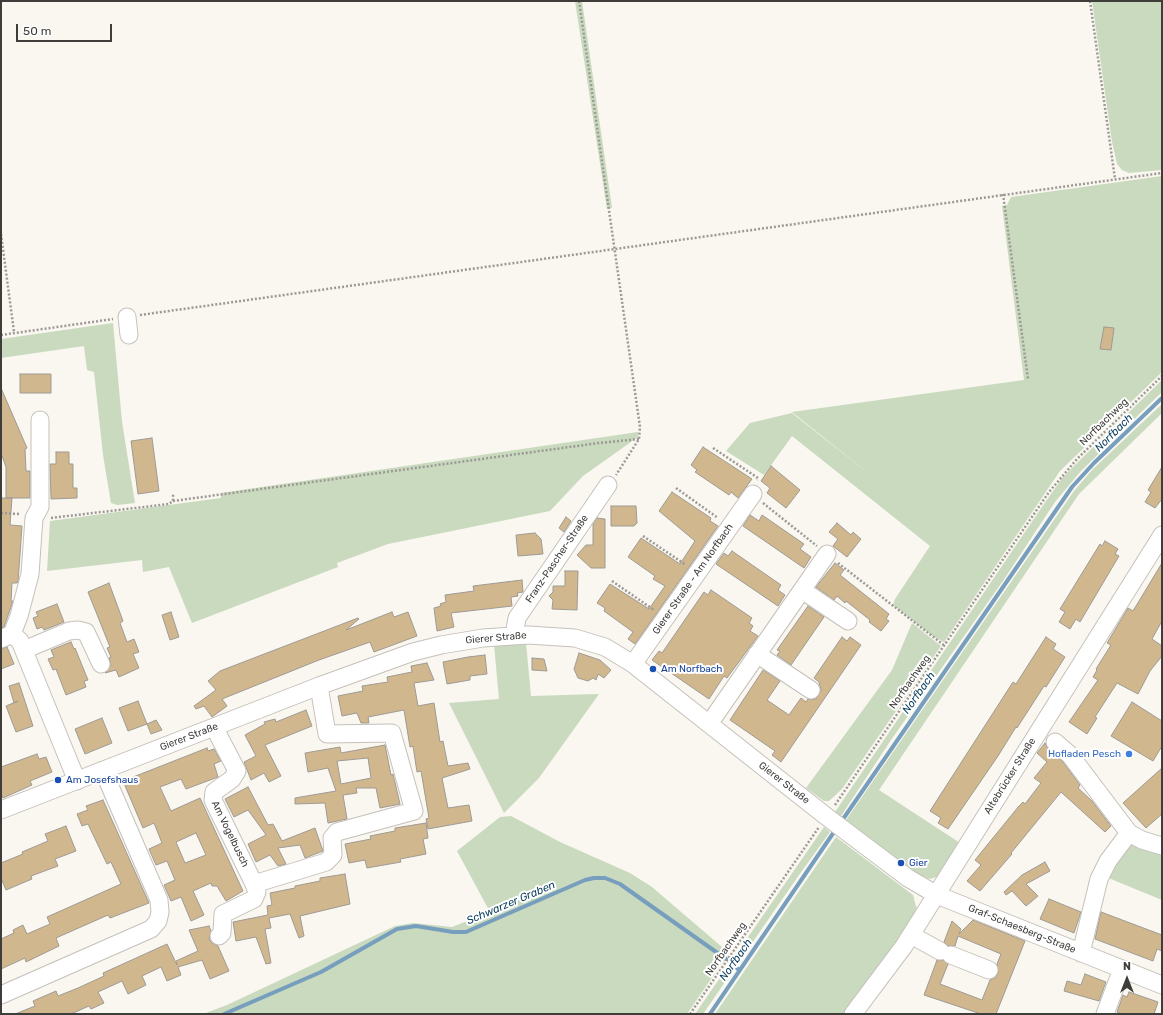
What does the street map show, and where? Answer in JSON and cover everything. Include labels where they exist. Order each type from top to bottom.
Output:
[{"type":"street","points":[[127,317],[129,335]]},
{"type":"street","points":[[40,420],[40,507],[34,518],[30,574],[19,616],[7,637],[20,641],[77,781]]},
{"type":"street","name":"Franz-Pascher-Straße","points":[[514,636],[517,618],[610,482]]},
{"type":"street","name":"Gierer Straße - Am Norfbach","points":[[633,664],[753,494]]},
{"type":"street","name":"Altebrücker Straße","points":[[854,1014],[912,935],[937,895],[1047,737],[1162,535]]},
{"type":"street","points":[[708,724],[826,554]]},
{"type":"street","points":[[802,590],[848,622]]},
{"type":"street","points":[[24,650],[69,631],[78,630],[86,632],[101,664]]},
{"type":"street","name":"Gierer Straße","points":[[1,810],[386,660],[423,649],[462,641],[514,636],[563,636],[585,640],[616,652],[828,818],[902,874],[937,895]]},
{"type":"street","points":[[757,654],[811,690]]},
{"type":"street","points":[[219,936],[222,933],[223,914],[254,899],[257,892],[254,884],[330,860],[333,853],[332,838],[339,831],[414,811],[392,733],[327,734],[319,686]]},
{"type":"street","name":"Am Vogelbusch","points":[[214,727],[237,771],[232,779],[214,792],[213,800],[254,884]]},
{"type":"street","points":[[1047,737],[1070,755],[1129,833],[1142,840],[1162,846]]},
{"type":"street","points":[[1,995],[151,929],[158,921],[160,912],[159,900],[103,770]]},
{"type":"street","points":[[1081,953],[1099,879],[1108,861],[1129,833]]},
{"type":"street","name":"Graf-Schaesberg-Straße","points":[[937,895],[1162,985]]},
{"type":"street","points":[[912,935],[946,953],[989,970]]},
{"type":"street","points":[[1105,1014],[1115,967]]},
{"type":"path","points":[[579,1],[640,427],[639,439],[610,482]]},
{"type":"path","points":[[1090,1],[1116,179]]},
{"type":"path","points":[[1,334],[1162,173]]},
{"type":"path","points":[[1003,194],[1028,379]]},
{"type":"path","points":[[1,234],[14,332]]},
{"type":"path","name":"Norfbachweg","points":[[690,1014],[828,818],[1049,492],[1077,459],[1162,376]]},
{"type":"path","points":[[1,513],[23,514],[34,518],[89,514],[169,504],[173,501],[583,445],[639,439]]},
{"type":"path","points":[[713,448],[758,478],[751,490],[753,494],[826,554],[945,646]]},
{"type":"path","points":[[676,488],[730,526]]},
{"type":"path","points":[[173,494],[173,501]]},
{"type":"path","points":[[643,536],[698,572]]},
{"type":"path","points":[[612,581],[650,606],[666,619]]},
{"type":"green space","points":[[575,1],[582,1],[612,208],[607,209]]},
{"type":"green space","points":[[1092,1],[1162,1],[1162,170],[1129,173],[1122,170],[1117,164],[1112,142]]},
{"type":"green space","points":[[1162,176],[1162,372],[1060,471],[944,642],[934,637],[893,605],[895,599],[930,546],[792,436],[764,475],[726,451],[750,423],[792,413],[878,481],[792,412],[1024,380],[1002,206],[1007,205],[1011,197]]},
{"type":"green space","points":[[113,323],[122,422],[135,503],[117,505],[111,503],[103,455],[94,372],[87,370],[84,346],[1,358],[1,339]]},
{"type":"green space","points":[[1162,380],[1162,392],[1081,471],[1055,502],[1005,578],[891,740],[841,816],[835,812],[1063,477]]},
{"type":"green space","points":[[1162,404],[1162,413],[1079,494],[879,790],[960,843],[940,876],[930,879],[910,871],[846,820],[1074,491],[1092,470]]},
{"type":"green space","points":[[638,432],[638,437],[583,476],[550,511],[388,544],[337,563],[338,567],[192,623],[169,567],[143,572],[142,560],[47,571],[50,521],[221,498],[221,493]]},
{"type":"green space","points":[[912,623],[941,646],[842,789],[829,801],[824,801],[806,788],[892,670]]},
{"type":"green space","points":[[526,643],[531,696],[599,694],[539,778],[504,813],[449,703],[499,699],[494,645]]},
{"type":"green space","points":[[511,816],[560,842],[630,873],[652,887],[729,953],[687,1014],[203,1014],[227,1005],[395,926],[413,923],[452,927],[490,912],[457,851],[500,817]]},
{"type":"green space","points":[[824,827],[830,832],[703,1014],[695,1014]]},
{"type":"green space","points":[[836,837],[913,895],[918,914],[845,1014],[715,1014]]},
{"type":"green space","points":[[1131,838],[1162,851],[1162,900],[1106,877]]},
{"type":"building","points":[[1104,327],[1114,328],[1111,350],[1100,349]]},
{"type":"building","points":[[20,374],[51,374],[51,393],[20,393]]},
{"type":"building","points":[[1,388],[27,448],[25,449],[26,471],[30,471],[30,498],[6,498],[6,467],[1,453]]},
{"type":"building","points":[[152,438],[159,491],[138,494],[131,441]]},
{"type":"building","points":[[703,447],[752,479],[738,498],[731,492],[729,495],[695,472],[697,470],[691,465]]},
{"type":"building","points":[[56,452],[69,452],[69,464],[73,464],[73,488],[77,488],[77,498],[51,499],[50,464],[56,464]]},
{"type":"building","points":[[771,466],[800,490],[786,508],[767,493],[770,488],[761,481]]},
{"type":"building","points":[[1162,467],[1162,499],[1155,508],[1145,502],[1151,492],[1148,490]]},
{"type":"building","points":[[672,492],[711,518],[710,521],[718,526],[635,644],[628,639],[633,632],[604,611],[605,608],[597,603],[610,584],[649,609],[665,586],[653,579],[655,576],[628,557],[641,538],[680,564],[695,541],[659,511]]},
{"type":"building","points":[[1,498],[12,498],[10,525],[22,526],[18,582],[12,583],[11,601],[13,601],[4,627],[1,628]]},
{"type":"building","points":[[611,506],[636,506],[637,523],[634,526],[611,526]]},
{"type":"building","points":[[750,515],[759,521],[762,515],[804,544],[800,549],[811,557],[804,568],[743,526]]},
{"type":"building","points":[[566,517],[571,521],[564,532],[559,528]]},
{"type":"building","points":[[597,518],[605,519],[605,568],[591,568],[577,555],[586,545],[593,545],[593,524]]},
{"type":"building","points":[[837,523],[851,535],[853,532],[861,539],[847,557],[833,546],[838,539],[829,532]]},
{"type":"building","points":[[535,533],[541,539],[543,554],[518,556],[516,535]]},
{"type":"building","points":[[1105,541],[1118,549],[1115,554],[1119,556],[1080,622],[1076,619],[1070,629],[1059,622],[1065,612],[1060,609],[1100,544],[1102,546]]},
{"type":"building","points":[[732,551],[781,585],[778,590],[785,595],[778,606],[716,564],[724,553],[728,556]]},
{"type":"building","points":[[835,563],[844,570],[840,575],[889,614],[886,619],[889,621],[881,631],[846,601],[845,603],[837,596],[834,600],[816,587]]},
{"type":"building","points":[[1162,563],[1162,621],[1152,639],[1162,646],[1162,656],[1150,671],[1138,694],[1117,683],[1095,717],[1097,718],[1087,734],[1069,722],[1098,680],[1093,677],[1097,670],[1096,669],[1111,645],[1107,643],[1128,608],[1133,611]]},
{"type":"building","points":[[565,571],[578,571],[577,610],[552,609],[553,600],[549,596],[553,592],[553,586],[565,586]]},
{"type":"building","points":[[522,580],[523,592],[517,593],[518,596],[511,597],[512,606],[451,613],[454,627],[437,631],[434,608],[441,606],[440,604],[446,602],[445,595],[474,591],[473,586]]},
{"type":"building","points":[[109,583],[123,621],[120,623],[127,642],[134,639],[139,652],[133,654],[139,668],[119,677],[116,670],[105,673],[111,665],[109,658],[111,657],[107,648],[110,647],[88,592]]},
{"type":"building","points":[[711,590],[752,618],[749,623],[753,626],[750,631],[758,636],[727,678],[724,676],[709,699],[652,660],[659,651],[662,653],[704,592],[708,595]]},
{"type":"building","points":[[57,604],[64,622],[44,630],[42,627],[37,629],[33,618],[38,616],[36,612]]},
{"type":"building","points":[[808,606],[824,617],[791,665],[777,655],[780,651],[777,650]]},
{"type":"building","points":[[171,612],[179,637],[170,640],[162,615]]},
{"type":"building","points":[[392,612],[394,617],[408,612],[417,636],[374,652],[370,642],[319,660],[222,699],[227,706],[212,717],[204,706],[196,709],[194,706],[216,690],[208,681],[220,671],[358,618],[359,619],[346,630]]},
{"type":"building","points":[[842,637],[847,641],[850,637],[861,645],[781,762],[772,755],[775,751],[730,720],[763,670],[780,681],[767,700],[789,715],[801,698],[806,702],[808,699],[816,699],[821,690],[819,682],[814,678]]},
{"type":"building","points":[[1046,637],[1056,644],[1053,649],[1065,657],[948,829],[938,823],[941,818],[930,811],[1013,682],[1016,684]]},
{"type":"building","points":[[71,642],[74,649],[75,648],[88,680],[84,681],[86,687],[66,695],[56,669],[53,670],[48,659],[54,657],[51,650]]},
{"type":"building","points":[[7,647],[14,664],[1,669],[1,649]]},
{"type":"building","points":[[579,653],[600,660],[611,670],[604,678],[598,674],[596,680],[593,678],[588,681],[578,678],[574,669]]},
{"type":"building","points":[[485,655],[487,674],[470,676],[470,680],[447,684],[443,662]]},
{"type":"building","points":[[532,658],[544,659],[547,671],[532,670]]},
{"type":"building","points":[[427,663],[434,680],[414,683],[418,706],[434,703],[440,742],[443,741],[448,766],[468,763],[470,769],[442,778],[448,808],[469,805],[472,821],[428,829],[426,819],[429,818],[421,771],[417,772],[413,746],[410,747],[404,710],[368,717],[369,723],[361,723],[357,713],[342,716],[338,696],[363,691],[362,686],[388,682],[387,677],[412,672],[411,666]]},
{"type":"building","points":[[19,683],[33,726],[16,732],[6,706],[14,703],[9,686]]},
{"type":"building","points":[[138,701],[147,724],[128,731],[119,708]]},
{"type":"building","points":[[1132,702],[1162,721],[1162,746],[1153,761],[1111,736]]},
{"type":"building","points":[[306,710],[312,726],[265,745],[281,776],[269,782],[264,773],[251,780],[244,762],[256,756],[245,735],[265,724],[264,722],[275,719],[276,722]]},
{"type":"building","points":[[102,718],[112,743],[85,754],[75,729]]},
{"type":"building","points":[[156,720],[162,730],[151,734],[147,724]]},
{"type":"building","points":[[1045,743],[1048,749],[1063,762],[1080,785],[1078,788],[1092,801],[1111,826],[1105,832],[1061,792],[1011,853],[1012,854],[980,891],[967,881],[981,865],[975,860],[1019,806],[1023,802],[1025,804],[1041,783],[1034,778],[1047,762],[1037,753]]},
{"type":"building","points":[[385,745],[391,775],[393,774],[400,804],[380,808],[376,788],[356,788],[357,793],[343,795],[347,819],[328,823],[325,803],[295,804],[295,798],[336,791],[328,768],[308,772],[305,753],[340,747],[341,753]],"holes":[[[368,758],[371,778],[341,784],[337,761]]]},
{"type":"building","points":[[207,748],[208,751],[214,749],[221,761],[214,764],[218,777],[186,789],[181,779],[160,787],[171,811],[200,798],[243,891],[226,901],[217,886],[212,886],[211,883],[193,891],[204,915],[191,921],[181,897],[171,901],[164,885],[175,880],[167,861],[156,865],[149,849],[162,843],[154,823],[143,828],[123,781]],"holes":[[[196,833],[206,855],[185,863],[176,842]]]},
{"type":"building","points":[[37,754],[39,759],[46,757],[52,772],[30,781],[32,785],[3,798],[1,793],[1,767]]},
{"type":"building","points":[[1162,768],[1162,814],[1146,828],[1123,803]]},
{"type":"building","points":[[248,787],[268,825],[273,824],[282,841],[315,828],[323,851],[305,858],[300,845],[278,848],[286,864],[278,866],[270,855],[256,862],[248,844],[266,835],[248,810],[234,817],[225,799]]},
{"type":"building","points":[[103,800],[149,903],[110,918],[108,915],[56,938],[59,946],[26,962],[25,958],[1,969],[1,939],[14,933],[13,930],[23,925],[27,934],[50,924],[47,917],[121,884],[111,862],[107,864],[88,824],[82,826],[77,814],[88,810],[86,806]]},
{"type":"building","points":[[426,823],[428,838],[423,839],[426,854],[400,859],[401,862],[367,868],[365,860],[349,863],[345,844],[371,839],[370,836],[395,831],[395,828]]},
{"type":"building","points":[[66,826],[76,851],[55,859],[58,866],[31,876],[32,879],[6,890],[1,878],[1,863],[48,841],[45,834]]},
{"type":"building","points":[[1045,862],[1050,871],[1026,884],[1038,896],[1026,906],[1012,891],[1006,895],[1004,892],[1022,875]]},
{"type":"building","points":[[345,874],[350,904],[300,916],[304,936],[299,938],[290,914],[269,918],[271,928],[265,929],[271,963],[266,964],[256,937],[236,941],[233,922],[268,915],[267,906],[272,905],[270,893],[320,881],[320,878]]},
{"type":"building","points":[[1049,899],[1081,912],[1074,933],[1040,919]]},
{"type":"building","points":[[1101,912],[1162,935],[1162,951],[1157,949],[1153,961],[1095,939]]},
{"type":"building","points":[[973,920],[1025,941],[996,1014],[981,1014],[924,995],[937,960],[943,960],[948,964],[940,984],[982,1000],[990,980],[995,978],[998,973],[997,964],[1001,954],[958,936],[955,946],[948,946],[944,942],[952,921],[961,929],[959,934]]},
{"type":"building","points":[[209,926],[211,931],[209,939],[212,943],[218,946],[229,971],[210,979],[202,960],[178,967],[181,975],[167,981],[161,967],[142,976],[146,985],[128,994],[122,981],[98,992],[104,1003],[91,1009],[89,1006],[71,1014],[15,1014],[35,1006],[33,1001],[56,991],[58,996],[78,988],[104,976],[103,973],[167,944],[177,965],[176,961],[198,951],[189,930]]},
{"type":"building","points":[[1085,974],[1106,982],[1099,1001],[1064,991],[1067,981],[1081,985]]},
{"type":"building","points":[[1129,992],[1158,1002],[1154,1014],[1123,1014],[1117,1012],[1123,995],[1127,997]]},
{"type":"waterway","name":"Norfbach","points":[[841,822],[1072,487],[1094,463],[1162,398]]},
{"type":"waterway","name":"Norfbach","points":[[710,1014],[836,829]]},
{"type":"waterway","name":"Schwarzer Graben","points":[[224,1014],[321,972],[397,929],[416,926],[453,932],[466,932],[585,880],[594,878],[605,878],[620,884],[726,959]]},
{"type":"waterway","name":"Schwarzer Graben","points":[[731,963],[739,970]]},
{"type":"place","name":"Am Norfbach","points":[[653,669]]},
{"type":"place","name":"Hofladen Pesch","points":[[1129,754]]},
{"type":"place","name":"Am Josefshaus","points":[[58,780]]},
{"type":"place","name":"Gier","points":[[901,863]]}]
